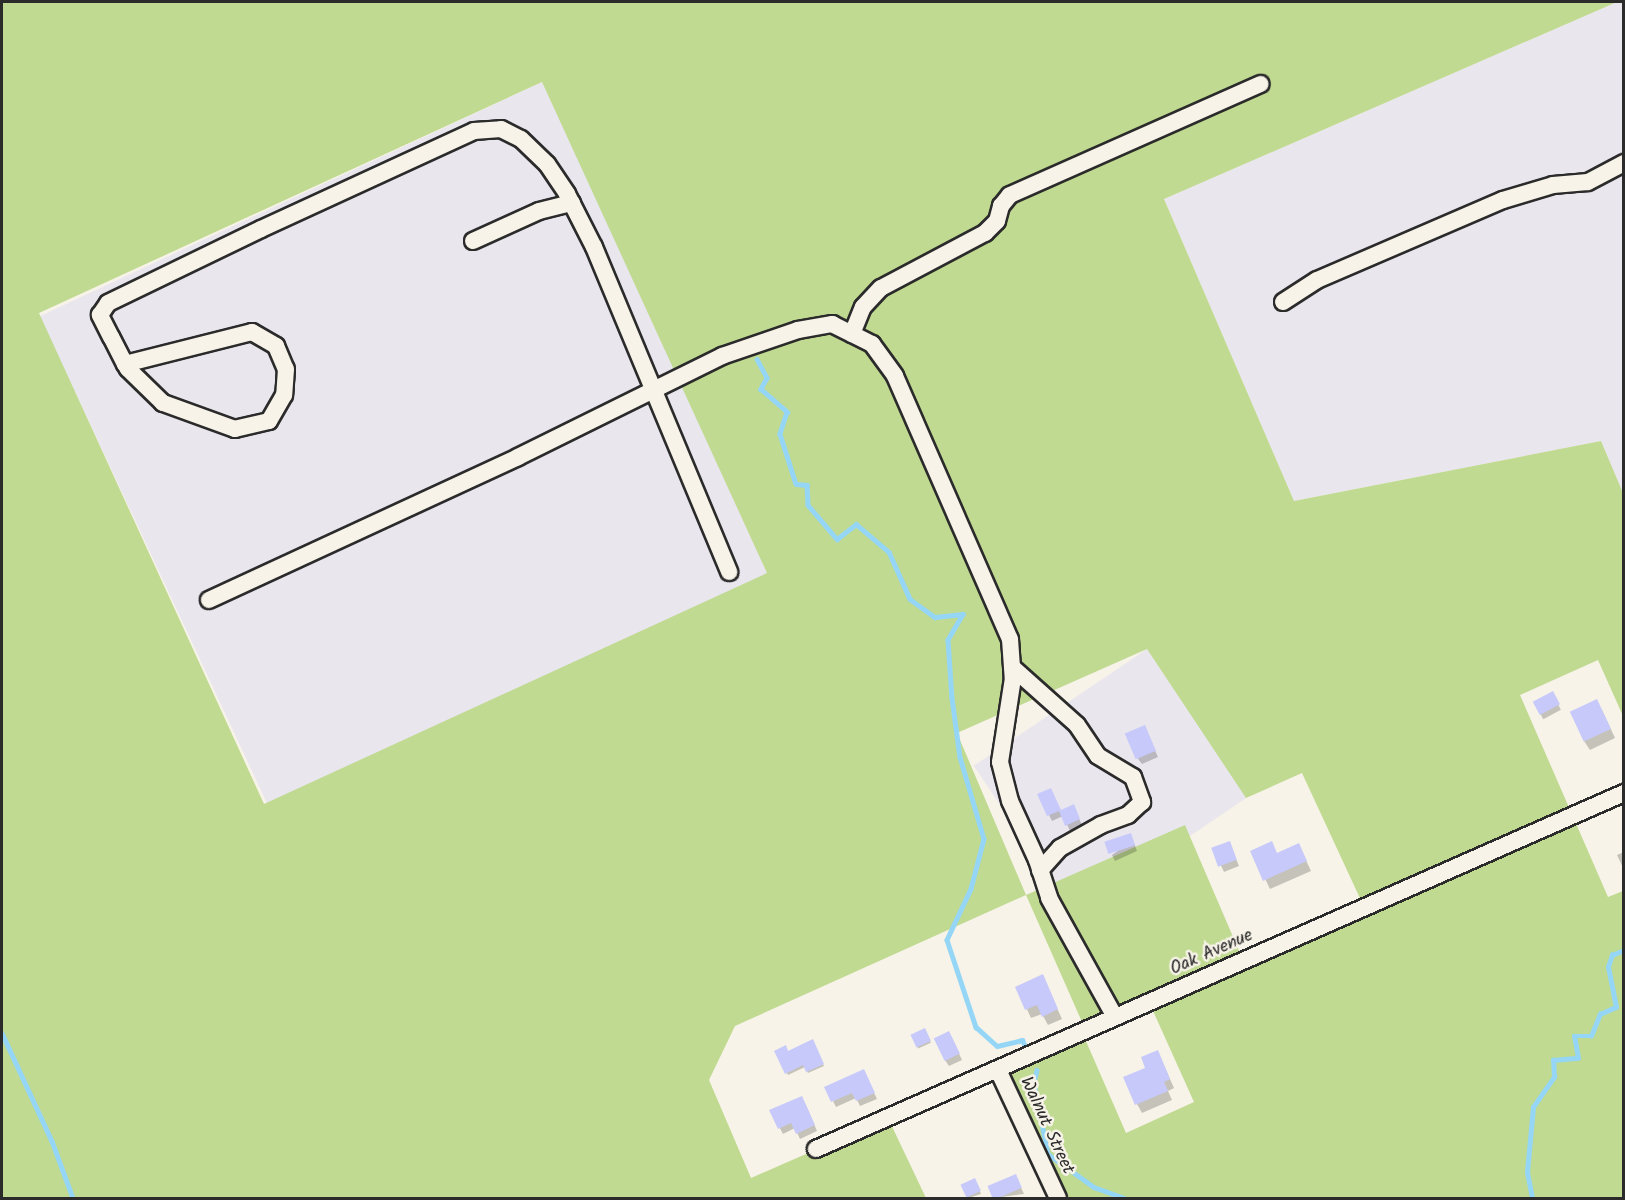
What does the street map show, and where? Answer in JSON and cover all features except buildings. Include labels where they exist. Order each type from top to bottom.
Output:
[{"type":"street","points":[[852,334],[863,307],[882,288],[985,233],[997,221],[1001,206],[1010,195],[1260,84]]},
{"type":"street","points":[[125,364],[252,332],[276,346],[286,369],[284,395],[269,420],[235,429],[163,404],[125,364],[100,315],[108,303],[474,132],[501,129],[521,138],[547,164],[572,203],[729,572]]},
{"type":"street","points":[[1283,302],[1328,276],[1503,200],[1553,185],[1588,182],[1623,163]]},
{"type":"street","points":[[473,241],[539,211],[572,203]]},
{"type":"street","points":[[209,600],[653,391],[722,356],[779,335],[832,324],[872,344],[895,376],[1010,639],[1012,667],[1000,762],[1010,801],[1040,870],[1049,898],[1115,1017]]},
{"type":"street","points":[[1012,667],[1077,725],[1098,756],[1133,777],[1142,801],[1128,815],[1101,825],[1060,848],[1040,870]]},
{"type":"street","name":"Oak Avenue","points":[[816,1149],[1623,793]]},
{"type":"street","name":"Walnut Street","points":[[998,1070],[1058,1198]]},
{"type":"shaded area","points":[[1617,2],[1623,2],[1623,493],[1601,441],[1294,501],[1164,199]]},
{"type":"shaded area","points":[[542,82],[771,572],[269,806],[40,316]]},
{"type":"shaded area","points":[[1147,649],[1247,797],[1074,914],[974,766]]},
{"type":"green space","points":[[2,2],[1617,2],[1164,199],[1294,501],[1601,441],[1623,493],[1623,716],[1598,660],[1520,695],[1608,897],[1623,891],[1623,1198],[1058,1198],[998,1070],[1082,1032],[1126,1133],[1194,1102],[1149,1002],[1086,1031],[1026,895],[735,1026],[709,1080],[751,1178],[888,1118],[926,1198],[2,1198]],"holes":[[[542,82],[767,573],[264,804],[39,313]],[[1147,649],[1246,798],[1302,773],[1364,907],[1243,960],[1185,825],[1026,895],[957,733]]]},
{"type":"waterway","points":[[757,359],[767,378],[761,389],[787,412],[780,434],[796,484],[807,485],[808,505],[837,539],[856,524],[889,552],[910,599],[935,617],[963,614],[948,640],[952,698],[960,757],[984,839],[971,889],[947,940],[976,1027],[997,1046],[1022,1040],[1026,1047]]},
{"type":"waterway","points":[[1532,1198],[1527,1172],[1533,1107],[1554,1077],[1553,1060],[1578,1058],[1574,1036],[1591,1036],[1600,1014],[1616,1007],[1608,967],[1612,955],[1624,950]]},
{"type":"waterway","points":[[2,1033],[52,1141],[73,1198]]},
{"type":"waterway","points":[[1037,1070],[1034,1083],[1048,1154],[1094,1187],[1124,1198]]}]
